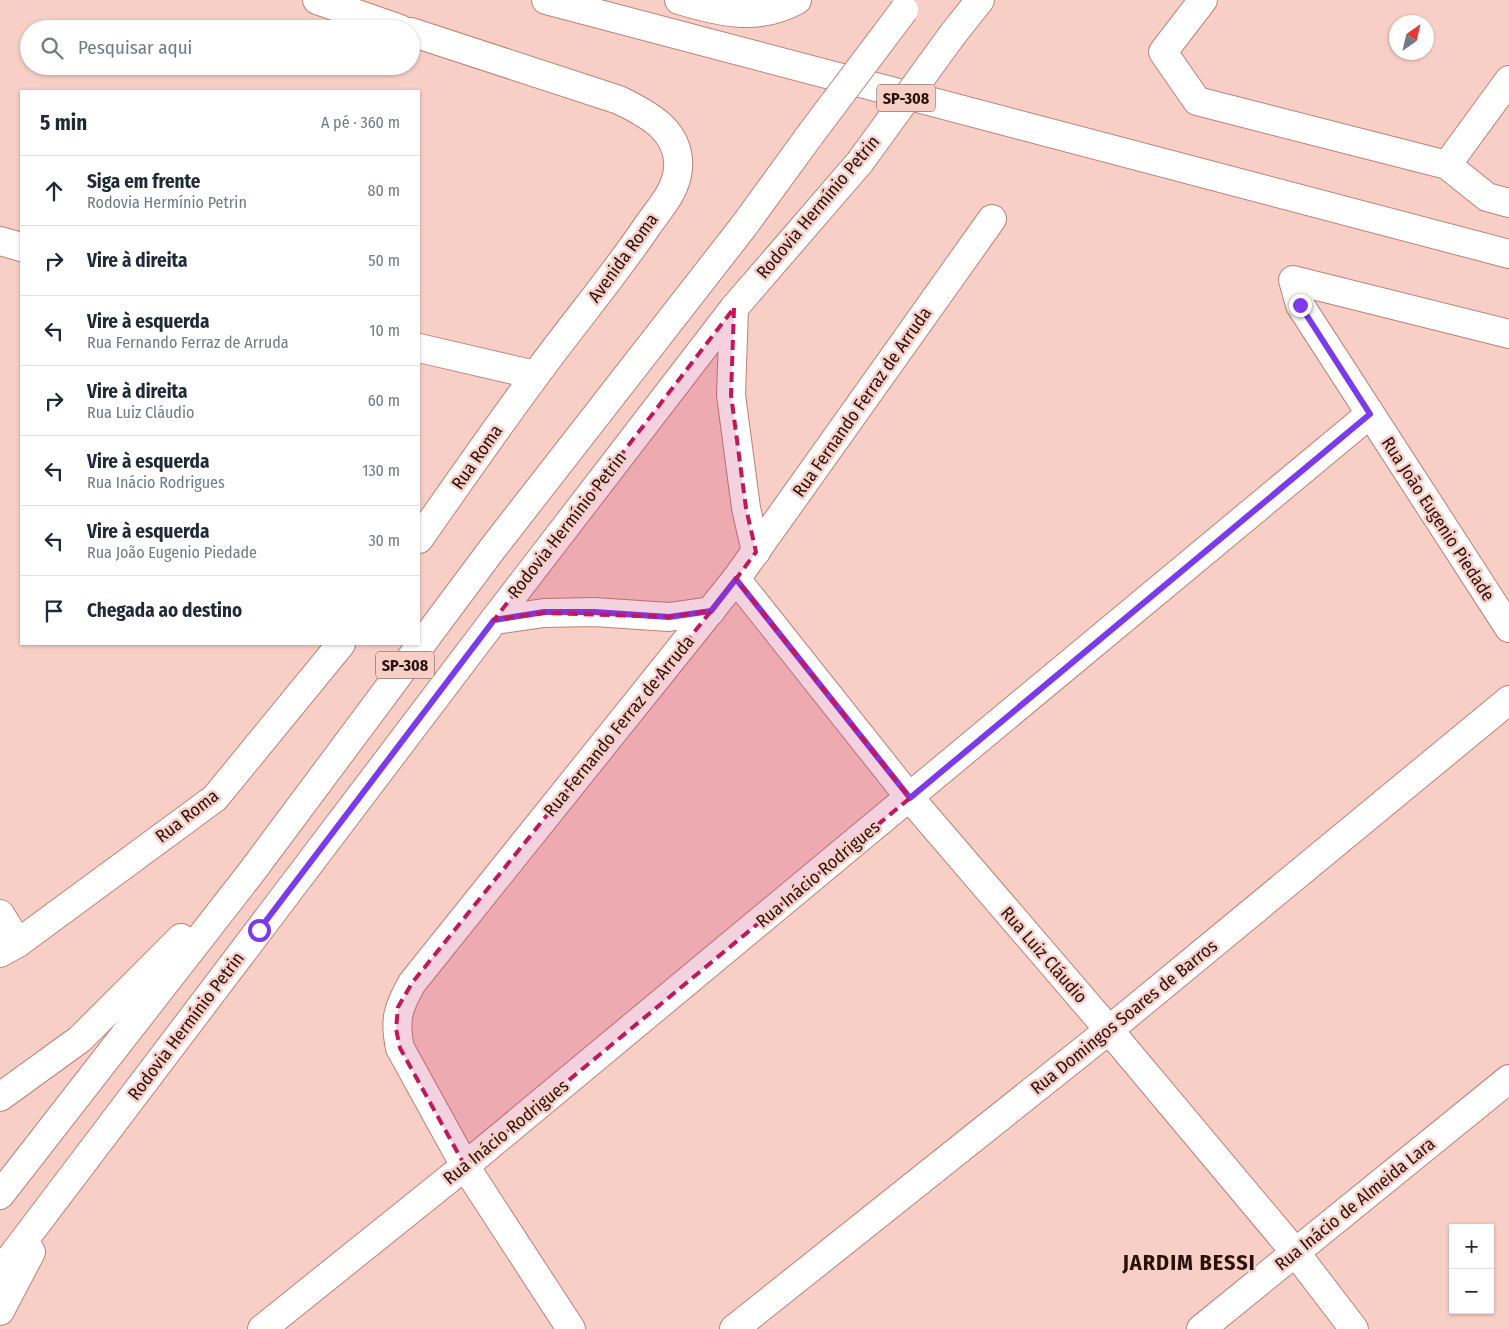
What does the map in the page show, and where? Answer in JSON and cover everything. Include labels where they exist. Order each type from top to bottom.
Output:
[{"type":"street","points":[[316,0],[374,20]]},
{"type":"street","points":[[546,0],[1509,254]]},
{"type":"street","points":[[679,0],[733,13],[764,12],[781,9],[797,0]]},
{"type":"street","name":"Rodovia Hermínio Petrin","points":[[0,1272],[494,620],[734,308],[860,162],[980,0]]},
{"type":"street","points":[[1203,0],[1163,52],[1197,101],[1447,165],[1487,197],[1509,203]]},
{"type":"street","name":"SP-308","points":[[0,1195],[253,870],[493,548],[743,227],[908,5]]},
{"type":"street","name":"Avenida Roma","points":[[420,35],[619,100],[650,115],[666,131],[677,148],[678,170],[671,192],[634,246],[535,375]]},
{"type":"street","points":[[1447,165],[1509,80]]},
{"type":"street","name":"Rua Fernando Ferraz de Arruda","points":[[571,1329],[465,1166],[400,1048],[396,1029],[398,1007],[412,982],[736,579],[992,220]]},
{"type":"street","points":[[0,241],[20,247]]},
{"type":"street","name":"Rua João Eugenio Piedade","points":[[1509,334],[1293,280],[1300,305],[1509,628]]},
{"type":"street","points":[[734,308],[731,395],[746,508],[756,552]]},
{"type":"street","points":[[420,348],[535,375]]},
{"type":"street","name":"Rua Roma","points":[[420,538],[535,375]]},
{"type":"street","name":"Rua Inácio Rodrigues","points":[[262,1329],[465,1166],[1370,414]]},
{"type":"street","name":"Rua Luiz Cláudio","points":[[736,579],[910,798],[1110,1030],[1295,1252],[1354,1329]]},
{"type":"street","points":[[494,620],[544,612],[594,612],[669,617],[711,611]]},
{"type":"street","name":"Rua Roma","points":[[9,948],[215,798],[340,645]]},
{"type":"street","name":"Rua Domingos Soares de Barros","points":[[734,1329],[1110,1030],[1509,700]]},
{"type":"street","points":[[0,1098],[80,1039],[253,870]]},
{"type":"street","points":[[0,914],[9,948]]},
{"type":"street","name":"Rua Inácio de Almeida Lara","points":[[1201,1329],[1509,1079]]},
{"type":"street","points":[[0,1310],[66,1185]]},
{"type":"highlighted area","points":[[734,308],[731,395],[746,508],[756,552],[736,579],[910,798],[465,1166],[400,1048],[396,1029],[398,1007],[412,983],[711,611],[669,617],[544,613],[494,620]]},
{"type":"district","name":"JARDIM BESSI","points":[[1189,1262]]},
{"type":"route","points":[[259,930],[494,620],[544,612],[594,612],[669,617],[711,611],[736,579],[910,798],[1370,414],[1300,305]]}]
